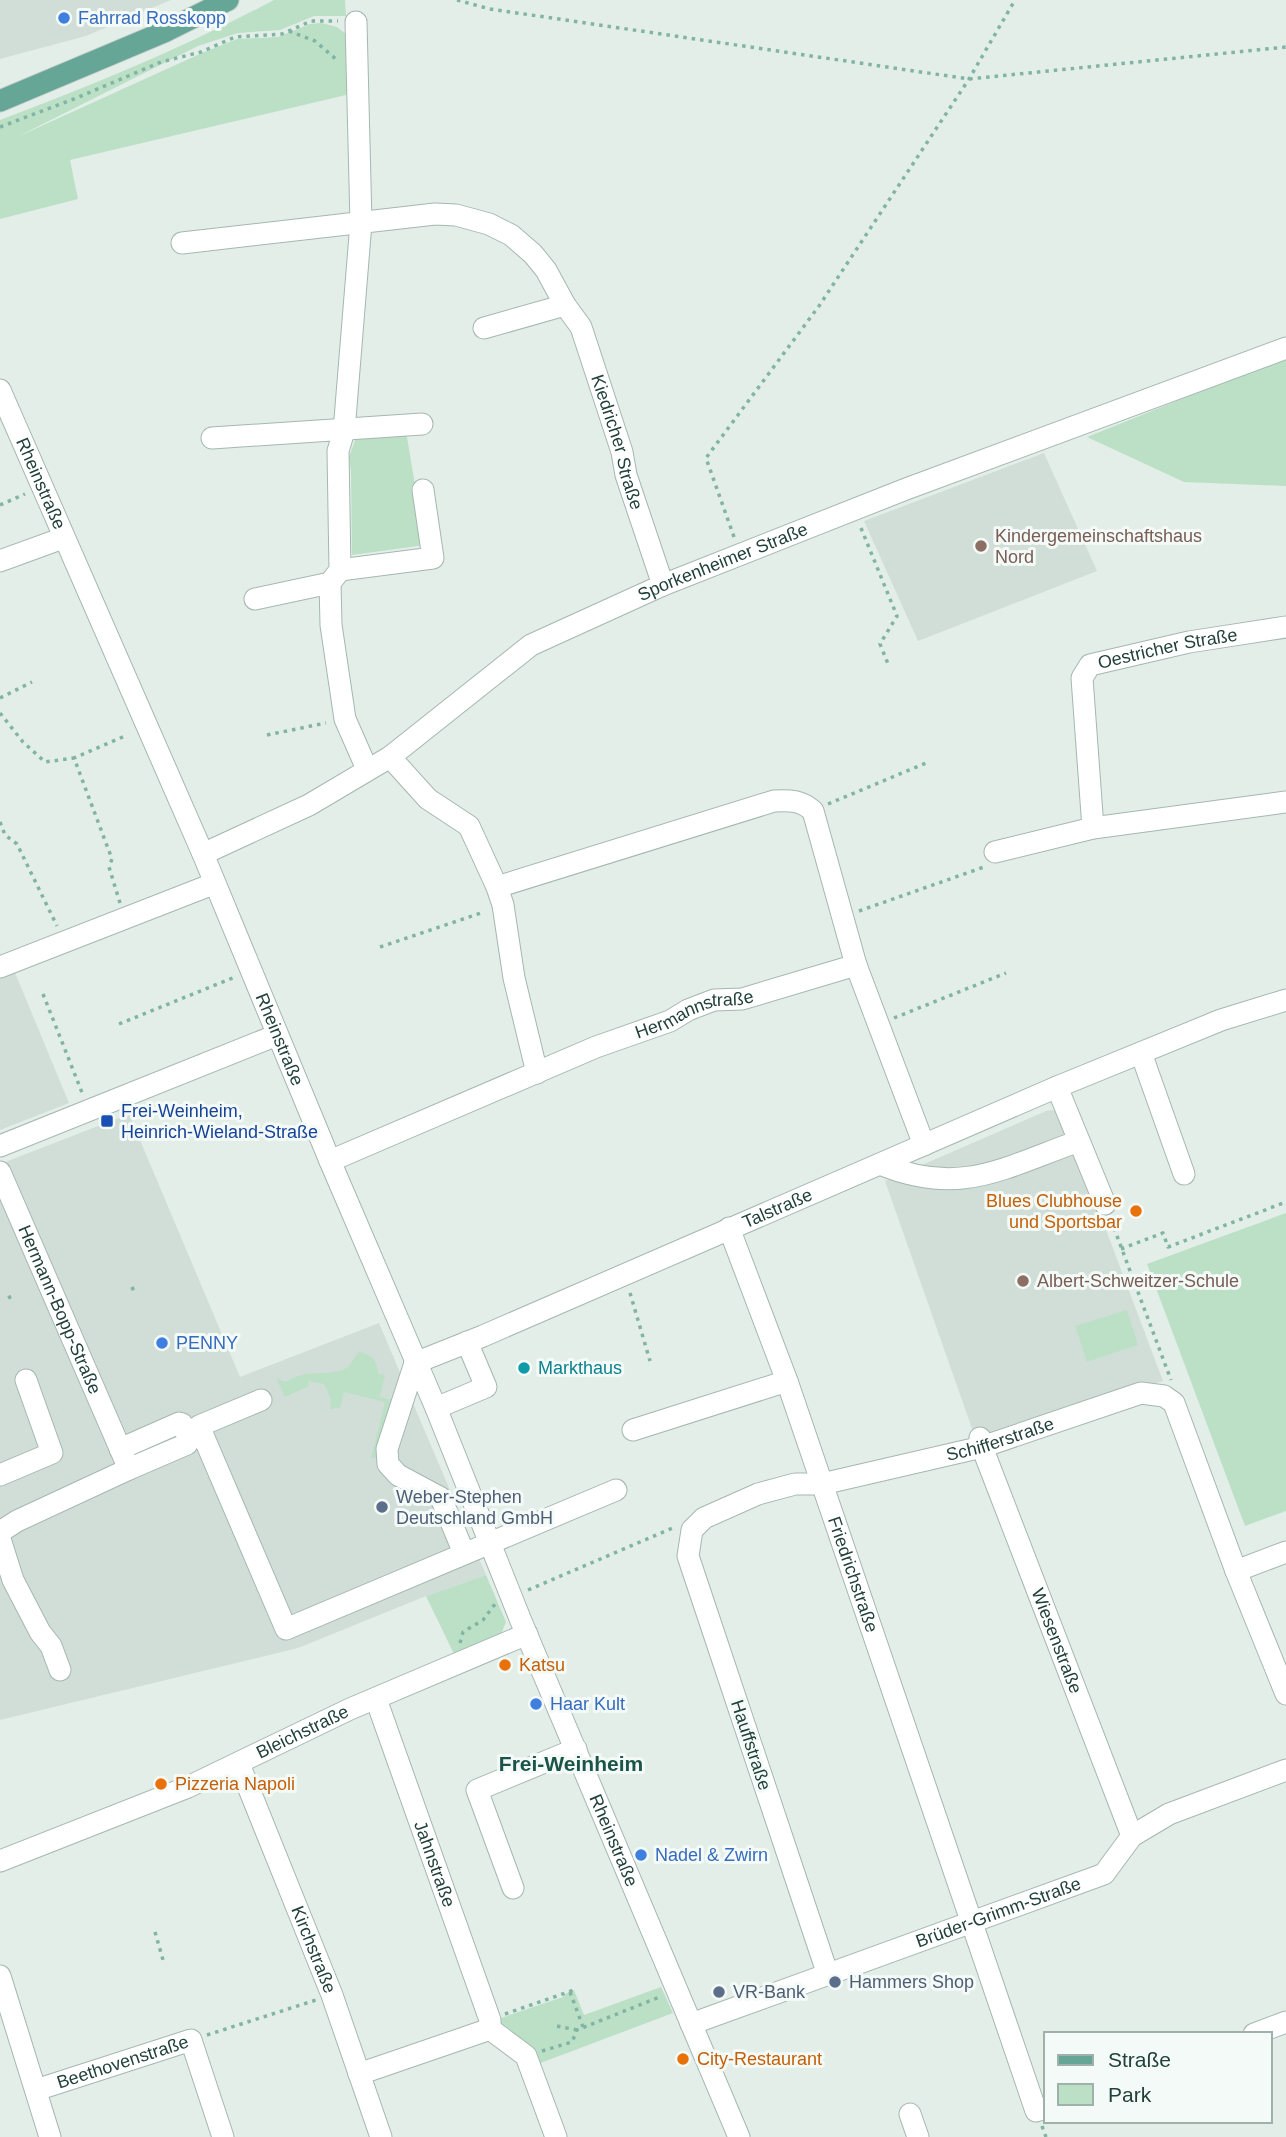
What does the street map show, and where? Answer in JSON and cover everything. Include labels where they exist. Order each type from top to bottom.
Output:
[{"type":"main road","points":[[0,101],[164,32],[228,0]]},
{"type":"main road","points":[[0,89],[46,81]]},
{"type":"street","points":[[356,22],[361,223],[344,431],[338,451],[333,639],[345,719],[367,769]]},
{"type":"street","name":"Kiedricher Straße","points":[[183,243],[435,214],[457,215],[489,224],[511,234],[546,270],[565,305],[581,327],[622,452],[625,475],[663,584]]},
{"type":"street","points":[[484,328],[565,305]]},
{"type":"street","name":"Sporkenheimer Straße","points":[[203,855],[309,806],[390,757],[531,645],[663,584],[961,467],[1286,348]]},
{"type":"street","name":"Rheinstraße","points":[[0,390],[203,855],[739,2137]]},
{"type":"street","points":[[212,438],[422,424]]},
{"type":"street","points":[[255,599],[335,576],[433,558],[423,490]]},
{"type":"street","name":"Rheinstraße","points":[[0,561],[63,538]]},
{"type":"street","name":"Oestricher Straße","points":[[1093,828],[1082,678],[1085,670],[1090,665],[1189,642],[1286,627]]},
{"type":"street","points":[[390,757],[428,799],[469,825],[500,896],[514,978],[537,1073]]},
{"type":"street","points":[[500,896],[774,801],[793,800],[806,804],[813,811],[856,965],[924,1145]]},
{"type":"street","points":[[995,852],[1093,828],[1286,802]]},
{"type":"street","points":[[0,967],[214,884]]},
{"type":"street","name":"Hermannstraße","points":[[330,1161],[596,1047],[670,1021],[688,1010],[714,1000],[742,999],[856,965]]},
{"type":"street","name":"Talstraße","points":[[415,1363],[1057,1087],[1221,1020],[1286,1000]]},
{"type":"street","points":[[0,1146],[277,1035]]},
{"type":"street","points":[[1141,1053],[1184,1174]]},
{"type":"street","points":[[1057,1087],[1105,1204]]},
{"type":"street","points":[[880,1164],[929,1179],[954,1180],[978,1177],[1079,1141]]},
{"type":"street","name":"Hermann-Bopp-Straße","points":[[0,1172],[125,1459],[0,1532]]},
{"type":"street","name":"Friedrichstraße","points":[[729,1228],[787,1381],[1036,2111],[1044,2109]]},
{"type":"street","points":[[436,1408],[486,1387],[467,1342]]},
{"type":"street","points":[[415,1363],[387,1449],[388,1464],[398,1475],[441,1498],[464,1553]]},
{"type":"street","points":[[0,1475],[52,1453],[26,1380]]},
{"type":"street","points":[[633,1430],[787,1381]]},
{"type":"street","name":"Schifferstraße","points":[[704,1518],[758,1494],[795,1484],[822,1484],[981,1443],[1141,1393],[1164,1396],[1174,1403]]},
{"type":"street","points":[[261,1401],[199,1426],[286,1629],[616,1490]]},
{"type":"street","points":[[1174,1403],[1236,1571],[1286,1694]]},
{"type":"street","name":"Wiesenstraße","points":[[981,1443],[1132,1836]]},
{"type":"street","name":"Hauffstraße","points":[[704,1518],[692,1530],[688,1556],[828,1975]]},
{"type":"street","points":[[0,1539],[13,1580],[40,1632],[51,1646],[60,1670]]},
{"type":"street","points":[[1236,1571],[1286,1552]]},
{"type":"street","name":"Bleichstraße","points":[[0,1861],[117,1816],[239,1764],[376,1699],[527,1634]]},
{"type":"street","name":"Jahnstraße","points":[[376,1699],[490,2024]]},
{"type":"street","points":[[513,1888],[477,1790],[576,1749]]},
{"type":"street","name":"Kirchstraße","points":[[239,1764],[332,1995],[381,2137]]},
{"type":"street","name":"Brüder-Grimm-Straße","points":[[691,2024],[1104,1874],[1132,1836],[1169,1814],[1286,1770]]},
{"type":"street","points":[[0,1976],[50,2137]]},
{"type":"street","points":[[1259,2032],[1286,2022]]},
{"type":"street","points":[[359,2074],[490,2024],[526,2056],[556,2137]]},
{"type":"street","name":"Beethovenstraße","points":[[36,2090],[191,2040],[223,2137]]},
{"type":"street","points":[[910,2114],[918,2137]]},
{"type":"path","points":[[457,0],[504,11],[969,79],[1286,47]]},
{"type":"path","points":[[740,556],[706,458],[819,306],[969,79],[1015,0]]},
{"type":"path","points":[[0,127],[161,62],[201,52],[235,37],[282,34],[311,22],[325,20],[356,22]]},
{"type":"path","points":[[289,31],[315,41],[345,67],[358,69]]},
{"type":"path","name":"Rheinstraße","points":[[0,505],[24,494]]},
{"type":"path","points":[[854,510],[897,616],[880,644],[888,664]]},
{"type":"path","points":[[0,698],[32,682]]},
{"type":"path","points":[[0,713],[23,742],[45,762],[74,758],[125,736]]},
{"type":"path","points":[[267,735],[345,719]]},
{"type":"path","points":[[74,758],[112,859],[109,867],[126,918]]},
{"type":"path","points":[[813,811],[926,763]]},
{"type":"path","points":[[0,822],[5,835],[17,844],[64,941]]},
{"type":"path","points":[[844,917],[990,865],[995,852]]},
{"type":"path","points":[[380,947],[500,896]]},
{"type":"path","points":[[879,1024],[1006,973]]},
{"type":"path","name":"Rheinstraße","points":[[120,1024],[237,976]]},
{"type":"path","points":[[43,994],[89,1110]]},
{"type":"path","points":[[1122,1249],[1163,1233],[1168,1247],[1286,1202]]},
{"type":"path","points":[[1105,1204],[1171,1381],[1174,1403]]},
{"type":"path","points":[[132,1287],[135,1294]]},
{"type":"path","points":[[628,1288],[649,1361]]},
{"type":"path","points":[[524,1592],[678,1526],[704,1518]]},
{"type":"path","points":[[468,1659],[460,1643],[463,1632],[483,1620],[498,1600]]},
{"type":"path","points":[[155,1932],[163,1960]]},
{"type":"path","points":[[490,2024],[572,1991],[583,2027]]},
{"type":"path","points":[[557,2026],[577,2030],[677,1991]]},
{"type":"path","points":[[191,2040],[332,1995]]},
{"type":"path","points":[[526,2056],[572,2042],[577,2030]]},
{"type":"shaded area","points":[[0,0],[171,0],[86,36],[0,59]]},
{"type":"shaded area","name":"Kindergemeinschaftshaus Nord","points":[[1044,453],[1097,571],[918,641],[864,521]]},
{"type":"shaded area","points":[[11,963],[69,1103],[0,1130],[0,967]]},
{"type":"shaded area","name":"Albert-Schweitzer-Schule","points":[[1052,1110],[1061,1112],[1067,1126],[1163,1381],[976,1440],[885,1181]]},
{"type":"shaded area","points":[[129,1114],[240,1377],[379,1323],[486,1575],[426,1596],[298,1648],[0,1720],[0,1164]]},
{"type":"green space","points":[[274,0],[345,0],[346,16],[314,16],[280,30],[238,33],[198,46],[17,137],[237,39],[278,37],[310,24],[321,23],[337,27],[347,35],[351,76],[346,95],[70,160],[78,199],[0,219],[0,120],[139,64]]},
{"type":"green space","points":[[1286,357],[1286,486],[1184,482],[1087,437]]},
{"type":"green space","points":[[406,431],[425,545],[352,555],[349,457],[356,438]]},
{"type":"green space","points":[[1286,1213],[1286,1511],[1245,1526],[1147,1264]]},
{"type":"green space","points":[[1127,1310],[1138,1345],[1087,1362],[1075,1326]]},
{"type":"green space","points":[[359,1352],[371,1357],[377,1366],[378,1374],[385,1375],[380,1397],[393,1400],[377,1458],[371,1458],[385,1402],[344,1392],[340,1408],[330,1409],[331,1399],[324,1384],[308,1381],[309,1386],[285,1397],[276,1378],[286,1382],[303,1375],[344,1370]]},
{"type":"green space","points":[[486,1575],[506,1622],[501,1634],[454,1654],[426,1596]]},
{"type":"green space","points":[[661,1987],[673,2013],[538,2064],[526,2044],[495,2020],[563,1997],[574,1990],[584,2015]]},
{"type":"place","name":"Fahrrad Rosskopp","points":[[64,18]]},
{"type":"place","name":"Kindergemeinschaftshaus Nord","points":[[981,546]]},
{"type":"place","name":"Frei-Weinheim, Heinrich-Wieland-Straße","points":[[107,1121]]},
{"type":"place","name":"Blues Clubhouse und Sportsbar","points":[[1136,1211]]},
{"type":"place","name":"Albert-Schweitzer-Schule","points":[[1023,1281]]},
{"type":"place","name":"PENNY","points":[[162,1343]]},
{"type":"place","name":"Markthaus","points":[[524,1368]]},
{"type":"place","name":"Weber-Stephen Deutschland GmbH","points":[[382,1507]]},
{"type":"place","name":"Katsu","points":[[505,1665]]},
{"type":"place","name":"Haar Kult","points":[[536,1704]]},
{"type":"place","name":"Pizzeria Napoli","points":[[161,1784]]},
{"type":"place","name":"Nadel & Zwirn","points":[[641,1855]]},
{"type":"place","name":"Hammers Shop","points":[[835,1982]]},
{"type":"place","name":"VR-Bank","points":[[719,1992]]},
{"type":"place","name":"City-Restaurant","points":[[683,2059]]},
{"type":"district","name":"Frei-Weinheim","points":[[571,1763]]}]
